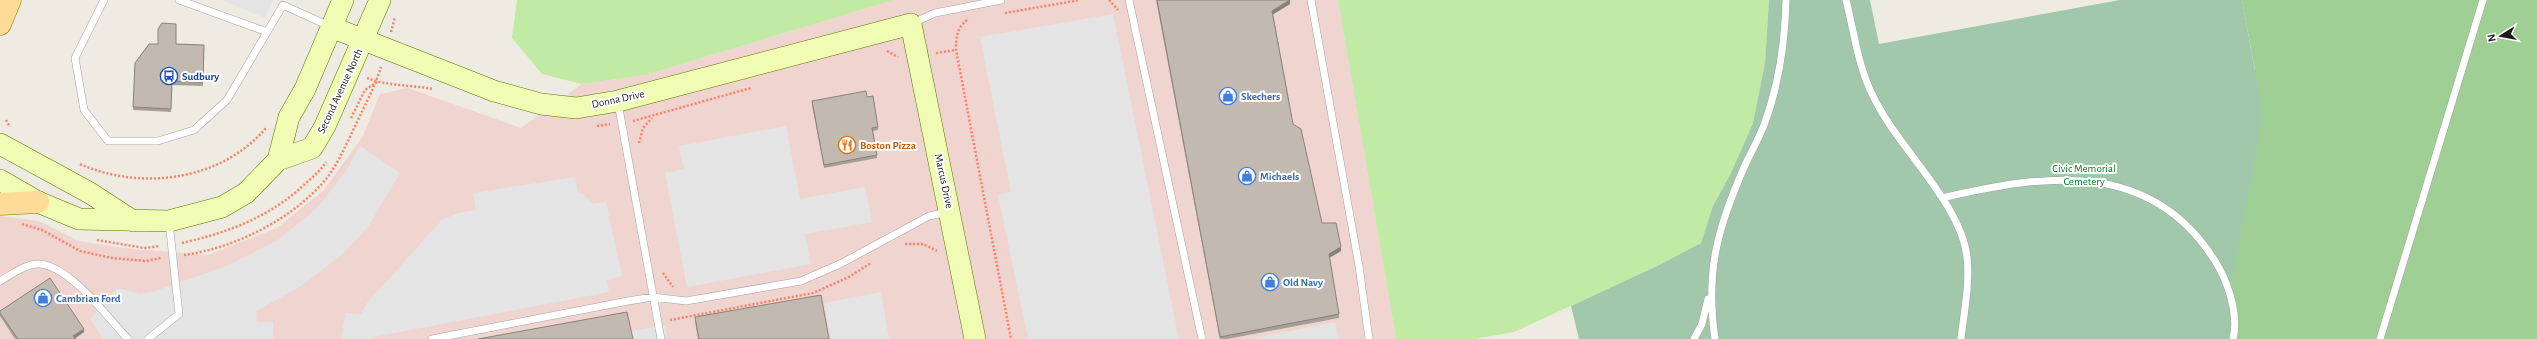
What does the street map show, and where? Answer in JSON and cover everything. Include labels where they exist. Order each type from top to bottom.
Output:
[{"type":"main road","points":[[0,24],[10,0]]},
{"type":"main road","points":[[0,204],[38,202]]},
{"type":"street","name":"Second Avenue North","points":[[278,160],[289,117],[305,89],[343,0]]},
{"type":"street","name":"Second Avenue North","points":[[0,180],[38,202],[79,219],[133,222],[170,221],[222,207],[246,193],[278,160],[312,148],[325,126],[380,0]]},
{"type":"street","name":"Donna Drive","points":[[331,27],[494,92],[541,104],[576,108],[618,101],[911,24]]},
{"type":"street","name":"Marcus Drive","points":[[911,24],[951,211],[975,339]]},
{"type":"street","points":[[0,144],[79,186],[133,222]]},
{"type":"lane","points":[[104,0],[75,58],[84,110],[108,141],[158,141],[194,130],[226,100],[283,5],[331,27]]},
{"type":"lane","points":[[179,0],[267,32]]},
{"type":"lane","points":[[911,24],[935,13],[1001,0]]},
{"type":"lane","points":[[1129,0],[1202,339]]},
{"type":"lane","points":[[1311,0],[1359,266],[1369,339]]},
{"type":"lane","points":[[1694,339],[1702,324],[1710,291],[1715,246],[1746,164],[1764,125],[1772,99],[1785,36],[1786,0]]},
{"type":"lane","points":[[1846,0],[1862,66],[1872,96],[1890,129],[1942,198],[1964,243],[1967,257],[1968,283],[1961,339]]},
{"type":"lane","points":[[2380,339],[2483,0]]},
{"type":"lane","points":[[618,101],[661,339]]},
{"type":"lane","points":[[1942,198],[2001,185],[2057,179],[2115,185],[2142,194],[2194,232],[2207,247],[2222,271],[2229,288],[2233,319],[2233,339]]},
{"type":"lane","points":[[432,339],[653,297],[686,301],[801,281],[842,263],[930,216],[951,211]]},
{"type":"lane","points":[[148,339],[179,314],[170,221]]},
{"type":"lane","points":[[0,281],[26,267],[38,264],[54,268],[77,284],[128,339]]},
{"type":"lane","points":[[1710,291],[1715,339]]},
{"type":"path","points":[[998,14],[1080,0]]},
{"type":"path","points":[[1109,0],[1118,9],[1118,14]]},
{"type":"path","points":[[975,18],[968,19],[962,24],[956,36],[956,50],[1011,339]]},
{"type":"path","points":[[640,147],[639,140],[643,128],[652,117]]},
{"type":"path","points":[[662,266],[668,283],[681,290]]},
{"type":"shaded area","points":[[222,0],[273,0],[265,18]]},
{"type":"shaded area","points":[[894,0],[1338,0],[1396,339],[0,339],[0,216],[39,221],[79,241],[132,249],[208,255],[277,228],[324,190],[363,136],[380,94],[408,88],[521,128],[582,84],[645,75]]},
{"type":"shaded area","points":[[1113,14],[1179,339],[1028,339],[998,195],[1011,192],[980,37]]},
{"type":"shaded area","points":[[786,126],[800,199],[865,187],[872,222],[805,234],[811,264],[687,287],[665,173],[684,169],[679,146]]},
{"type":"shaded area","points":[[360,146],[400,173],[368,227],[343,254],[301,286],[256,311],[257,322],[273,322],[273,339],[103,339],[90,319],[117,288],[140,294],[155,291],[227,266],[278,240],[317,208],[346,171]]},
{"type":"shaded area","points":[[575,177],[578,193],[584,195],[593,204],[606,202],[622,276],[607,280],[609,292],[373,337],[373,339],[341,339],[345,313],[361,314],[367,303],[442,220],[458,213],[476,210],[473,193]]},
{"type":"shaded area","points":[[881,292],[889,339],[831,339],[824,303]]},
{"type":"shaded area","points":[[1335,322],[1339,339],[1251,339]]},
{"type":"shaded area","points":[[665,325],[667,339],[634,339],[632,331]]},
{"type":"green space","points":[[517,0],[894,0],[645,75],[582,84],[542,74],[512,38]]},
{"type":"green space","points":[[1338,0],[1769,0],[1765,63],[1753,123],[1731,173],[1713,206],[1701,243],[1659,265],[1514,332],[1474,339],[1396,339]]},
{"type":"green space","name":"Civic Memorial Cemetery","points":[[1769,0],[1870,0],[1879,44],[2120,0],[2242,0],[2263,114],[2231,287],[2234,339],[1579,339],[1571,306],[1659,265],[1701,243],[1713,206],[1731,173],[1753,123],[1765,63]]},
{"type":"green space","points":[[2242,0],[2537,0],[2537,339],[2234,339],[2231,287],[2255,70]]},
{"type":"building","points":[[1157,0],[1290,0],[1272,11],[1293,124],[1301,129],[1322,223],[1336,223],[1341,247],[1329,254],[1339,314],[1220,337]]},
{"type":"building","name":"Sudbury","points":[[162,23],[176,24],[176,44],[204,45],[203,82],[172,81],[171,109],[133,107],[135,63],[149,44],[158,44],[158,29]]},
{"type":"building","name":"Boston Pizza","points":[[866,91],[867,97],[873,96],[878,127],[872,128],[877,155],[824,165],[812,101]]},
{"type":"building","name":"Cambrian Ford","points":[[50,278],[84,329],[73,336],[76,339],[18,339],[0,311]]},
{"type":"building","points":[[821,295],[829,339],[699,339],[695,317]]},
{"type":"building","points":[[627,312],[633,339],[478,339]]},
{"type":"place","name":"Sudbury","points":[[169,76]]},
{"type":"place","name":"Skechers","points":[[1228,96]]},
{"type":"place","name":"Boston Pizza","points":[[847,145]]},
{"type":"place","name":"Michaels","points":[[1247,176]]},
{"type":"place","name":"Old Navy","points":[[1270,282]]},
{"type":"place","name":"Cambrian Ford","points":[[43,298]]}]
